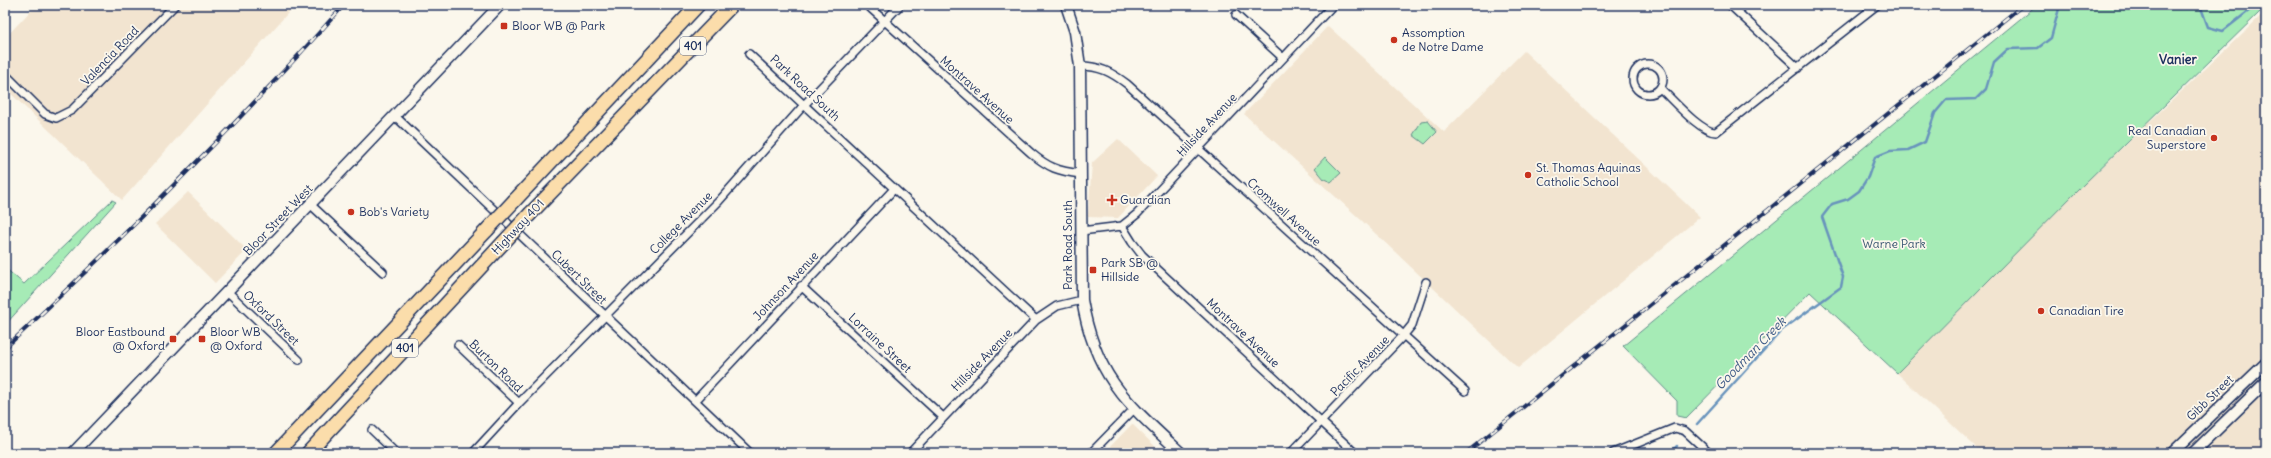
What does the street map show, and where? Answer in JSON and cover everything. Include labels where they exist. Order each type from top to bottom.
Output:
[{"type":"highway","name":"Highway 401","points":[[276,453],[698,5]]},
{"type":"highway","name":"Highway 401","points":[[308,453],[531,213],[732,5]]},
{"type":"main road","name":"Bloor Street West","points":[[73,453],[500,5]]},
{"type":"main road","name":"Park Road South","points":[[1066,5],[1075,32],[1080,66],[1082,300],[1090,335],[1101,362],[1116,388],[1134,409],[1181,453]]},
{"type":"main road","name":"Gibb Street","points":[[2172,453],[2266,363]]},
{"type":"main road","points":[[2193,453],[2266,382]]},
{"type":"street","name":"Valencia Road","points":[[5,74],[45,114],[56,118],[72,110],[175,5]]},
{"type":"street","name":"Montrave Avenue","points":[[867,5],[1031,154],[1048,166],[1059,171],[1081,174]]},
{"type":"street","name":"College Avenue","points":[[473,453],[519,403],[719,201],[804,105],[900,5]]},
{"type":"street","name":"Hillside Avenue","points":[[1122,226],[1146,205],[1332,5]]},
{"type":"street","points":[[1730,5],[1798,68]]},
{"type":"street","points":[[1660,88],[1700,125],[1711,132],[1721,129],[1877,5]]},
{"type":"street","points":[[1236,15],[1283,58]]},
{"type":"street","name":"Park Road South","points":[[749,54],[1036,320]]},
{"type":"street","points":[[1643,64],[1652,64],[1657,66],[1663,74],[1660,88],[1648,94],[1639,91],[1634,84],[1635,71],[1643,64]]},
{"type":"street","name":"Cromwell Avenue","points":[[1080,66],[1094,66],[1108,70],[1127,84],[1465,391]]},
{"type":"street","name":"Cubert Street","points":[[395,116],[604,316],[696,400],[750,453]]},
{"type":"street","name":"Johnson Avenue","points":[[696,400],[894,189]]},
{"type":"street","points":[[311,205],[383,272]]},
{"type":"street","name":"Montrave Avenue","points":[[1122,226],[1142,255],[1355,453]]},
{"type":"street","points":[[1081,231],[1122,226]]},
{"type":"street","name":"Pacific Avenue","points":[[1290,453],[1412,325],[1426,282]]},
{"type":"street","name":"Lorraine Street","points":[[802,286],[943,417]]},
{"type":"street","name":"Oxford Street","points":[[228,292],[299,360]]},
{"type":"street","name":"Hillside Avenue","points":[[910,453],[1036,320],[1057,306],[1082,300]]},
{"type":"street","name":"Burton Road","points":[[458,345],[519,403]]},
{"type":"street","points":[[1091,453],[1134,409]]},
{"type":"street","points":[[1613,453],[1675,428],[1685,431],[1709,453]]},
{"type":"street","points":[[372,430],[396,453]]},
{"type":"shaded area","points":[[36,5],[295,5],[122,200],[5,88],[5,38]]},
{"type":"shaded area","points":[[2266,11],[2266,453],[1982,453],[1897,373],[2082,186]]},
{"type":"shaded area","name":"St. Thomas Aquinas Catholic School","points":[[1328,26],[1444,132],[1524,51],[1700,217],[1518,368],[1359,218],[1244,114]]},
{"type":"shaded area","points":[[1118,139],[1157,176],[1118,218],[1088,217],[1092,163]]},
{"type":"shaded area","points":[[188,192],[247,250],[215,283],[155,224]]},
{"type":"shaded area","points":[[1132,424],[1162,453],[1104,453]]},
{"type":"green space","name":"Warne Park","points":[[2037,5],[2253,5],[2260,12],[2082,186],[1897,373],[1810,292],[1686,418],[1677,416],[1677,401],[1623,346]]},
{"type":"green space","points":[[1428,121],[1437,132],[1425,144],[1413,135],[1421,122]]},
{"type":"green space","points":[[1325,157],[1341,173],[1331,182],[1324,179],[1315,168]]},
{"type":"green space","points":[[112,200],[116,202],[5,325],[5,268],[24,284]]},
{"type":"waterway","name":"Goodman Creek","points":[[1697,424],[1782,330],[1841,287],[1843,277],[1822,217],[1832,204],[1848,199],[1859,191],[1868,177],[1875,157],[1890,151],[1908,150],[1925,142],[1935,113],[1946,100],[1976,99],[1986,89],[1994,62],[2008,49],[2038,48],[2051,38],[2060,5]]},
{"type":"waterway","name":"Goodman Creek","points":[[2200,5],[2208,27],[2223,31],[2250,10]]},
{"type":"waterway","name":"Goodman Creek","points":[[1670,453],[1677,446]]},
{"type":"railway","points":[[5,348],[93,265],[179,180],[304,50],[344,5]]},
{"type":"railway","points":[[1466,453],[2023,5]]},
{"type":"place","name":"Bloor WB @ Park","points":[[504,26]]},
{"type":"place","name":"Assomption de Notre Dame","points":[[1394,40]]},
{"type":"place","name":"Real Canadian Superstore","points":[[2214,138]]},
{"type":"place","name":"St. Thomas Aquinas Catholic School","points":[[1528,175]]},
{"type":"place","name":"Guardian","points":[[1112,200]]},
{"type":"place","name":"Bob's Variety","points":[[351,212]]},
{"type":"place","name":"Park SB @ Hillside","points":[[1093,270]]},
{"type":"place","name":"Canadian Tire","points":[[2041,311]]},
{"type":"place","name":"Bloor Eastbound @ Oxford","points":[[173,339]]},
{"type":"place","name":"Bloor WB @ Oxford","points":[[202,339]]},
{"type":"district","name":"Vanier","points":[[2178,59]]}]
